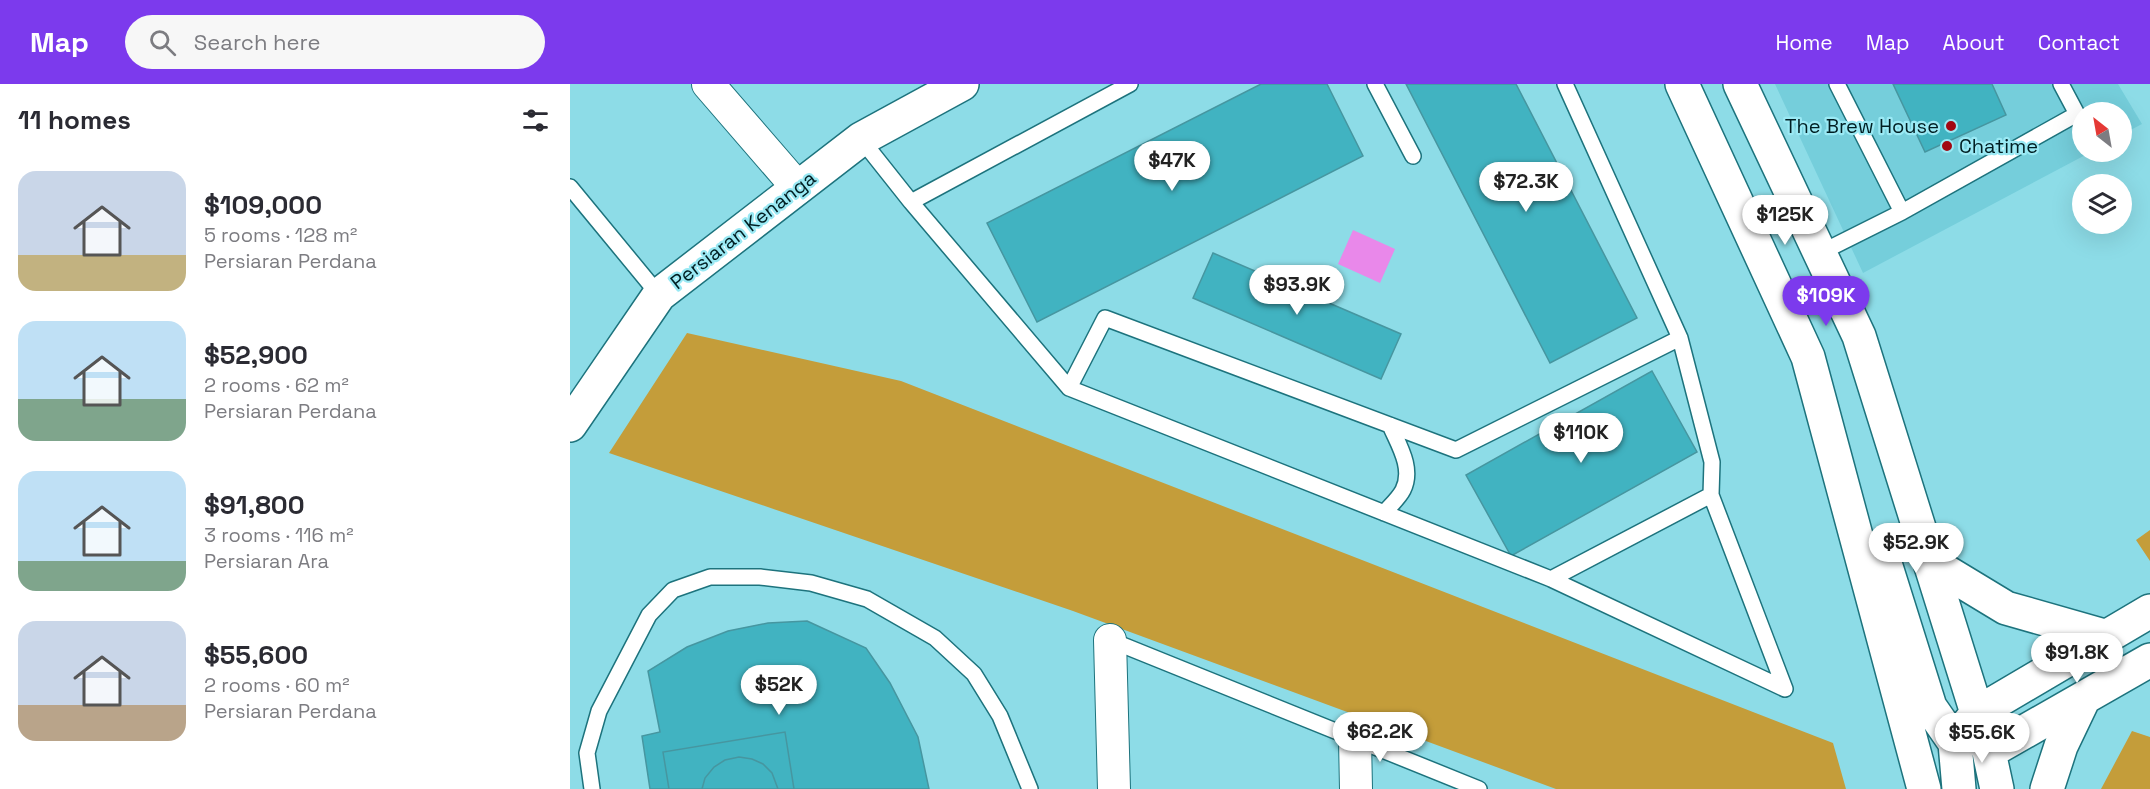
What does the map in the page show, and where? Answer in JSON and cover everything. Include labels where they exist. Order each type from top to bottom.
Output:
[{"type":"main road","name":"Persiaran Kenanga","points":[[570,425],[659,295],[861,139],[962,84]]},
{"type":"main road","points":[[1682,84],[1808,357],[1924,789]]},
{"type":"main road","points":[[1740,84],[1859,336],[1977,712],[1989,752],[1996,789]]},
{"type":"main road","points":[[1827,429],[1888,568],[1907,638],[1930,707],[1955,743],[1959,789]]},
{"type":"main road","points":[[1930,562],[2006,608],[2108,637]]},
{"type":"main road","points":[[1955,743],[1977,712],[2150,611]]},
{"type":"main road","points":[[1955,743],[1989,752],[2150,660]]},
{"type":"main road","points":[[2047,789],[2061,746],[2083,700]]},
{"type":"street","points":[[708,84],[798,188]]},
{"type":"street","points":[[1110,640],[1114,789]]},
{"type":"street","points":[[1355,739],[1356,789]]},
{"type":"lane","points":[[911,202],[1130,84]]},
{"type":"lane","points":[[1375,84],[1413,156]]},
{"type":"lane","points":[[861,139],[911,202],[1069,388],[1551,579],[1785,689],[1711,495],[1712,462],[1680,338],[1565,84]]},
{"type":"lane","points":[[1838,84],[1902,212]]},
{"type":"lane","points":[[1820,254],[1902,212],[2078,114],[2061,84]]},
{"type":"lane","points":[[570,187],[659,295]]},
{"type":"lane","points":[[1069,388],[1105,318],[1456,450],[1680,338]]},
{"type":"lane","points":[[1384,513],[1403,490],[1407,476],[1405,460],[1390,425]]},
{"type":"lane","points":[[1551,579],[1711,495]]},
{"type":"lane","points":[[592,789],[587,753],[599,711],[649,615],[673,590],[710,577],[760,577],[811,583],[867,599],[935,638],[974,674],[1000,716],[1030,789]]},
{"type":"lane","points":[[1110,640],[1479,789]]},
{"type":"shaded area","points":[[1775,84],[2118,84],[2129,102],[2072,102],[2072,162],[1863,273]]},
{"type":"shaded area","points":[[2132,107],[2142,124],[2132,129]]},
{"type":"shaded area","points":[[1353,230],[1395,249],[1380,283],[1338,264]]},
{"type":"shaded area","points":[[687,333],[901,381],[1833,743],[1846,789],[1556,789],[1073,611],[609,453]]},
{"type":"shaded area","points":[[2150,530],[2150,561],[2136,540]]},
{"type":"shaded area","points":[[2132,731],[2150,737],[2150,789],[2101,789]]},
{"type":"building","points":[[1261,84],[1327,84],[1363,156],[1037,322],[987,223]]},
{"type":"building","points":[[1406,84],[1516,84],[1637,318],[1550,363]]},
{"type":"building","points":[[1893,84],[1992,84],[2006,115],[1925,152]]},
{"type":"building","points":[[1213,253],[1401,334],[1381,379],[1193,298]]},
{"type":"building","points":[[1652,371],[1697,452],[1511,556],[1466,475]]},
{"type":"building","points":[[807,621],[866,648],[890,683],[918,737],[929,789],[650,789],[642,736],[660,732],[648,671],[687,647],[728,631],[768,623]]},
{"type":"building","points":[[785,732],[794,789],[669,789],[663,752]]},
{"type":"building","points":[[739,757],[763,764],[772,773],[778,789],[702,789],[705,778],[714,767],[725,760]]},
{"type":"place","name":"The Brew House","points":[[1951,126]]},
{"type":"place","name":"Chatime","points":[[1947,146]]}]
